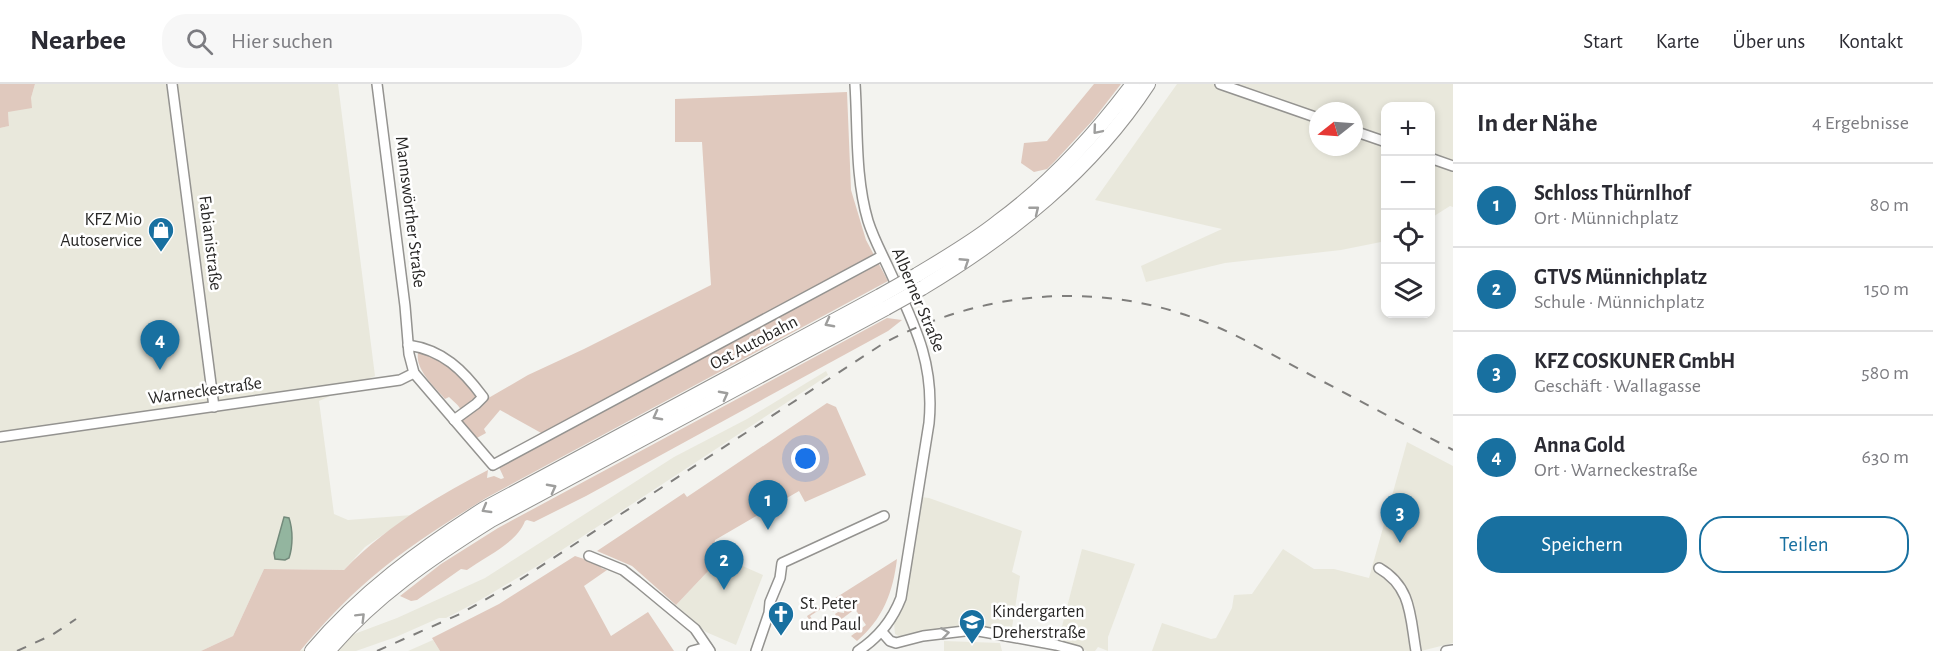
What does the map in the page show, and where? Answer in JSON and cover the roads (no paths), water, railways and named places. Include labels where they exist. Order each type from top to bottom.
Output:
[{"type":"highway","name":"Ost Autobahn","points":[[920,281],[1040,188],[1094,135],[1133,84]]},
{"type":"highway","name":"Ost Autobahn","points":[[328,651],[396,586],[442,551],[491,520],[920,281],[968,260],[1006,234],[1044,202],[1090,157],[1116,128],[1148,84]]},
{"type":"highway","name":"Ost Autobahn","points":[[312,651],[387,576],[434,541],[484,509],[883,302]]},
{"type":"street","name":"Fabianistraße","points":[[172,84],[214,407]]},
{"type":"street","name":"Mannswörther Straße","points":[[377,84],[408,345],[414,373],[493,465],[882,256]]},
{"type":"street","name":"Alberner Straße","points":[[855,84],[861,184],[865,207],[882,256],[921,339],[930,378],[931,408],[904,585],[898,605],[882,632]]},
{"type":"street","points":[[1220,84],[1309,115]]},
{"type":"street","points":[[1363,134],[1381,140]]},
{"type":"street","points":[[1435,159],[1453,166]]},
{"type":"street","points":[[408,345],[420,346],[455,364],[468,376],[483,397],[454,420]]},
{"type":"street","name":"Warneckestraße","points":[[0,437],[400,380],[414,373]]},
{"type":"street","points":[[756,651],[770,613],[770,602],[780,578],[782,563],[884,516]]},
{"type":"street","points":[[589,556],[623,570],[695,629],[709,649],[692,651]]},
{"type":"street","points":[[1379,568],[1390,574],[1403,589],[1409,607],[1416,651]]},
{"type":"street","points":[[858,651],[882,632],[887,639],[893,642],[967,630],[1056,645],[1078,651]]},
{"type":"street","points":[[1446,651],[1453,650]]},
{"type":"railway","points":[[377,651],[460,614],[518,581],[884,343],[922,325],[961,311],[1002,302],[1042,297],[1083,296],[1124,300],[1165,309],[1205,322],[1244,340],[1453,450]]},
{"type":"railway","points":[[17,651],[52,635],[76,619]]},
{"type":"place","name":"KFZ Mio Autoservice","points":[[161,253]]},
{"type":"place","name":"Anna Gold","points":[[160,370]]},
{"type":"place","name":"Schloss Thürnlhof","points":[[768,530]]},
{"type":"place","name":"KFZ COSKUNER GmbH","points":[[1400,543]]},
{"type":"place","name":"GTVS Münnichplatz","points":[[724,590]]},
{"type":"place","name":"St. Peter und Paul","points":[[781,637]]},
{"type":"place","name":"Kindergarten Dreherstraße","points":[[972,645]]}]
